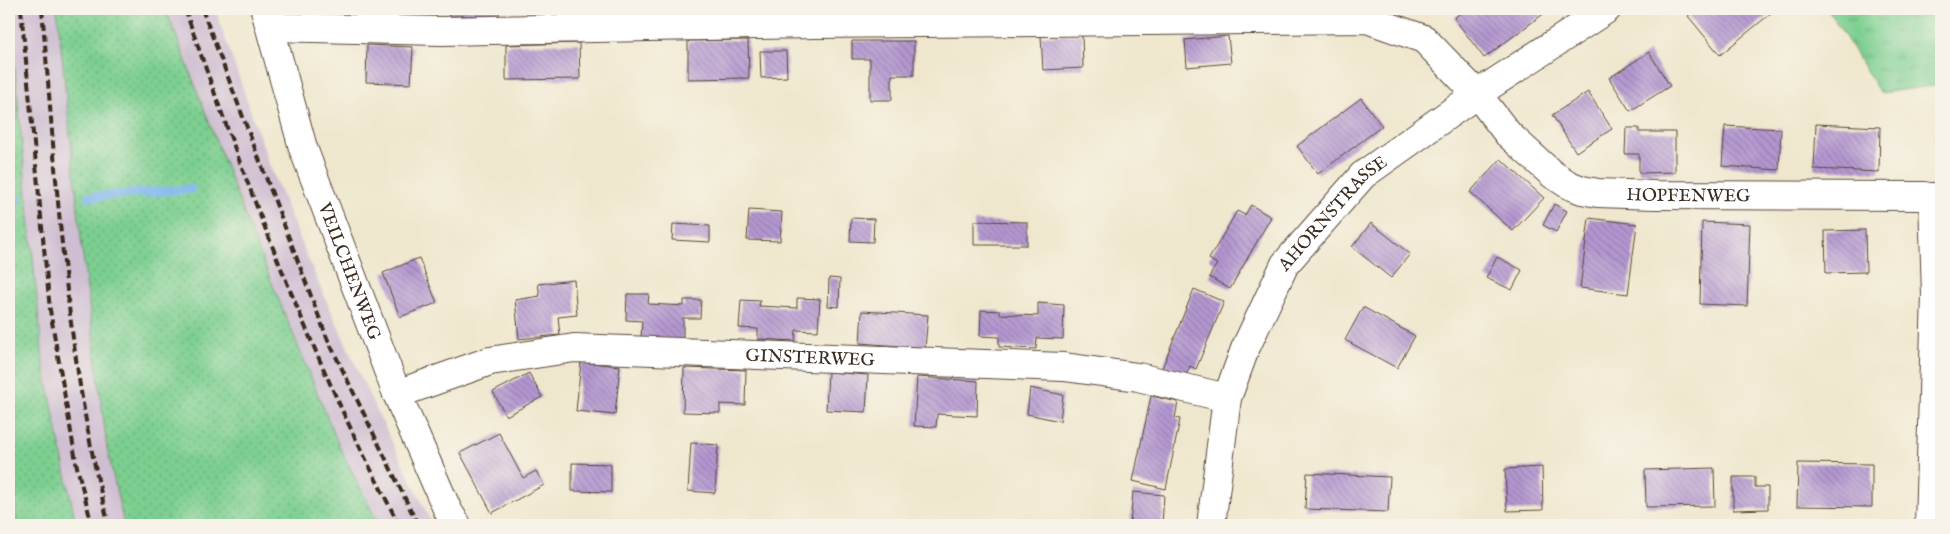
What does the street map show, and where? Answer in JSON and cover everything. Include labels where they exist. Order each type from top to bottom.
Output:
[{"type":"street","name":"AHORNSTRASSE","points":[[1211,525],[1227,398],[1245,349],[1285,264],[1363,174],[1477,94],[1607,9]]},
{"type":"street","name":"HOPFENWEG","points":[[268,15],[441,31],[814,24],[1367,19],[1424,39],[1477,94],[1508,134],[1552,174],[1569,185],[1582,190],[1598,193],[1654,195],[1930,197]]},
{"type":"street","name":"VEILCHENWEG","points":[[268,15],[303,148],[397,394],[448,511],[457,525]]},
{"type":"street","points":[[1929,525],[1936,296],[1930,197]]},
{"type":"street","name":"GINSTERWEG","points":[[397,394],[490,361],[574,348],[1064,367],[1138,376],[1227,398]]},
{"type":"shaded area","points":[[10,9],[57,9],[82,248],[107,448],[124,525],[76,525],[43,361],[25,192]]},
{"type":"shaded area","points":[[166,9],[215,9],[271,169],[315,275],[370,397],[433,525],[379,525],[340,448],[251,232]]},
{"type":"green space","points":[[9,9],[43,361],[76,525],[16,525],[15,490],[9,490]]},
{"type":"green space","points":[[57,9],[166,9],[251,232],[340,448],[379,525],[124,525],[107,448],[82,248]]},
{"type":"green space","points":[[1828,9],[1938,9],[1941,85],[1880,93]]},
{"type":"building","points":[[449,9],[499,9],[499,16],[449,16]]},
{"type":"building","points":[[610,9],[659,9],[659,11],[610,11]]},
{"type":"building","points":[[1466,9],[1550,9],[1484,58],[1454,18]]},
{"type":"building","points":[[1696,9],[1776,9],[1720,55],[1688,16]]},
{"type":"building","points":[[1082,34],[1083,68],[1043,70],[1041,36]]},
{"type":"building","points":[[1228,36],[1231,63],[1187,67],[1185,40]]},
{"type":"building","points":[[748,40],[749,78],[688,79],[688,41]]},
{"type":"building","points":[[852,41],[914,41],[914,75],[892,75],[892,100],[870,100],[870,59],[852,59]]},
{"type":"building","points":[[579,43],[580,79],[506,80],[506,45]]},
{"type":"building","points":[[367,45],[413,47],[411,84],[366,82]]},
{"type":"building","points":[[760,51],[786,51],[787,77],[761,78]]},
{"type":"building","points":[[1649,52],[1670,86],[1630,111],[1609,78]]},
{"type":"building","points":[[1588,92],[1612,129],[1576,152],[1552,115]]},
{"type":"building","points":[[1361,98],[1382,126],[1318,174],[1297,146]]},
{"type":"building","points":[[1816,124],[1880,127],[1879,172],[1814,169]]},
{"type":"building","points":[[1725,126],[1781,129],[1779,170],[1722,166]]},
{"type":"building","points":[[1626,128],[1639,128],[1639,132],[1675,132],[1675,172],[1639,173],[1639,154],[1625,154]]},
{"type":"building","points":[[1501,159],[1544,198],[1513,231],[1470,192]]},
{"type":"building","points":[[1554,204],[1567,211],[1556,232],[1543,225]]},
{"type":"building","points":[[1251,205],[1271,217],[1230,289],[1209,277],[1217,264],[1209,259],[1237,211],[1245,215]]},
{"type":"building","points":[[749,210],[782,212],[780,241],[747,240]]},
{"type":"building","points":[[851,218],[874,219],[873,242],[850,241]]},
{"type":"building","points":[[1589,218],[1637,224],[1628,294],[1580,288]]},
{"type":"building","points":[[974,221],[1027,222],[1027,245],[974,245]]},
{"type":"building","points":[[1702,222],[1750,224],[1747,306],[1700,304]]},
{"type":"building","points":[[1371,223],[1410,254],[1391,278],[1352,247]]},
{"type":"building","points":[[673,224],[710,226],[710,242],[672,240]]},
{"type":"building","points":[[1865,230],[1866,272],[1826,273],[1825,231]]},
{"type":"building","points":[[1497,257],[1522,270],[1512,290],[1486,278]]},
{"type":"building","points":[[419,258],[437,303],[400,317],[383,273]]},
{"type":"building","points":[[829,278],[840,279],[839,307],[828,306]]},
{"type":"building","points":[[574,280],[577,315],[558,317],[560,335],[519,339],[515,300],[540,296],[538,284]]},
{"type":"building","points":[[1194,289],[1224,302],[1196,369],[1190,366],[1185,378],[1162,368]]},
{"type":"building","points":[[627,294],[649,294],[648,304],[684,306],[684,300],[701,300],[700,318],[683,318],[683,340],[641,338],[642,321],[626,320]]},
{"type":"building","points":[[797,298],[820,299],[818,331],[796,330],[795,341],[758,339],[758,329],[739,328],[741,300],[760,301],[759,306],[797,308]]},
{"type":"building","points":[[1038,303],[1064,305],[1063,339],[1037,338],[1036,349],[999,347],[999,337],[980,336],[981,310],[1000,311],[1000,314],[1038,316]]},
{"type":"building","points":[[1363,307],[1415,336],[1397,368],[1345,340]]},
{"type":"building","points":[[862,311],[928,315],[925,348],[860,343]]},
{"type":"building","points":[[581,362],[620,366],[615,415],[576,411]]},
{"type":"building","points":[[684,368],[746,370],[745,405],[720,404],[720,413],[683,412]]},
{"type":"building","points":[[828,372],[868,375],[866,412],[826,410]]},
{"type":"building","points":[[529,373],[542,397],[506,416],[493,392]]},
{"type":"building","points":[[917,377],[978,381],[977,416],[937,414],[936,427],[914,426]]},
{"type":"building","points":[[1030,388],[1063,395],[1060,421],[1027,414]]},
{"type":"building","points":[[1151,396],[1178,402],[1175,418],[1180,419],[1166,489],[1133,481]]},
{"type":"building","points":[[499,433],[523,478],[536,471],[544,485],[492,513],[460,453]]},
{"type":"building","points":[[691,443],[718,445],[715,493],[688,491]]},
{"type":"building","points":[[572,463],[611,464],[611,492],[572,491]]},
{"type":"building","points":[[1798,463],[1872,464],[1872,507],[1797,506]]},
{"type":"building","points":[[1542,467],[1543,510],[1507,511],[1505,469]]},
{"type":"building","points":[[1714,468],[1715,506],[1646,507],[1645,470]]},
{"type":"building","points":[[1307,473],[1390,477],[1388,512],[1305,509]]},
{"type":"building","points":[[1733,477],[1755,477],[1755,487],[1768,487],[1768,509],[1733,510]]},
{"type":"building","points":[[1133,492],[1164,495],[1162,525],[1130,525]]},
{"type":"waterway","points":[[88,197],[191,189]]},
{"type":"waterway","points":[[9,199],[18,199]]},
{"type":"railway","points":[[21,9],[50,310],[77,467],[92,525]]},
{"type":"railway","points":[[42,9],[58,204],[72,334],[94,462],[109,525]]},
{"type":"railway","points":[[185,9],[221,111],[278,261],[342,410],[399,525]]},
{"type":"railway","points":[[202,9],[327,338],[418,525]]}]
